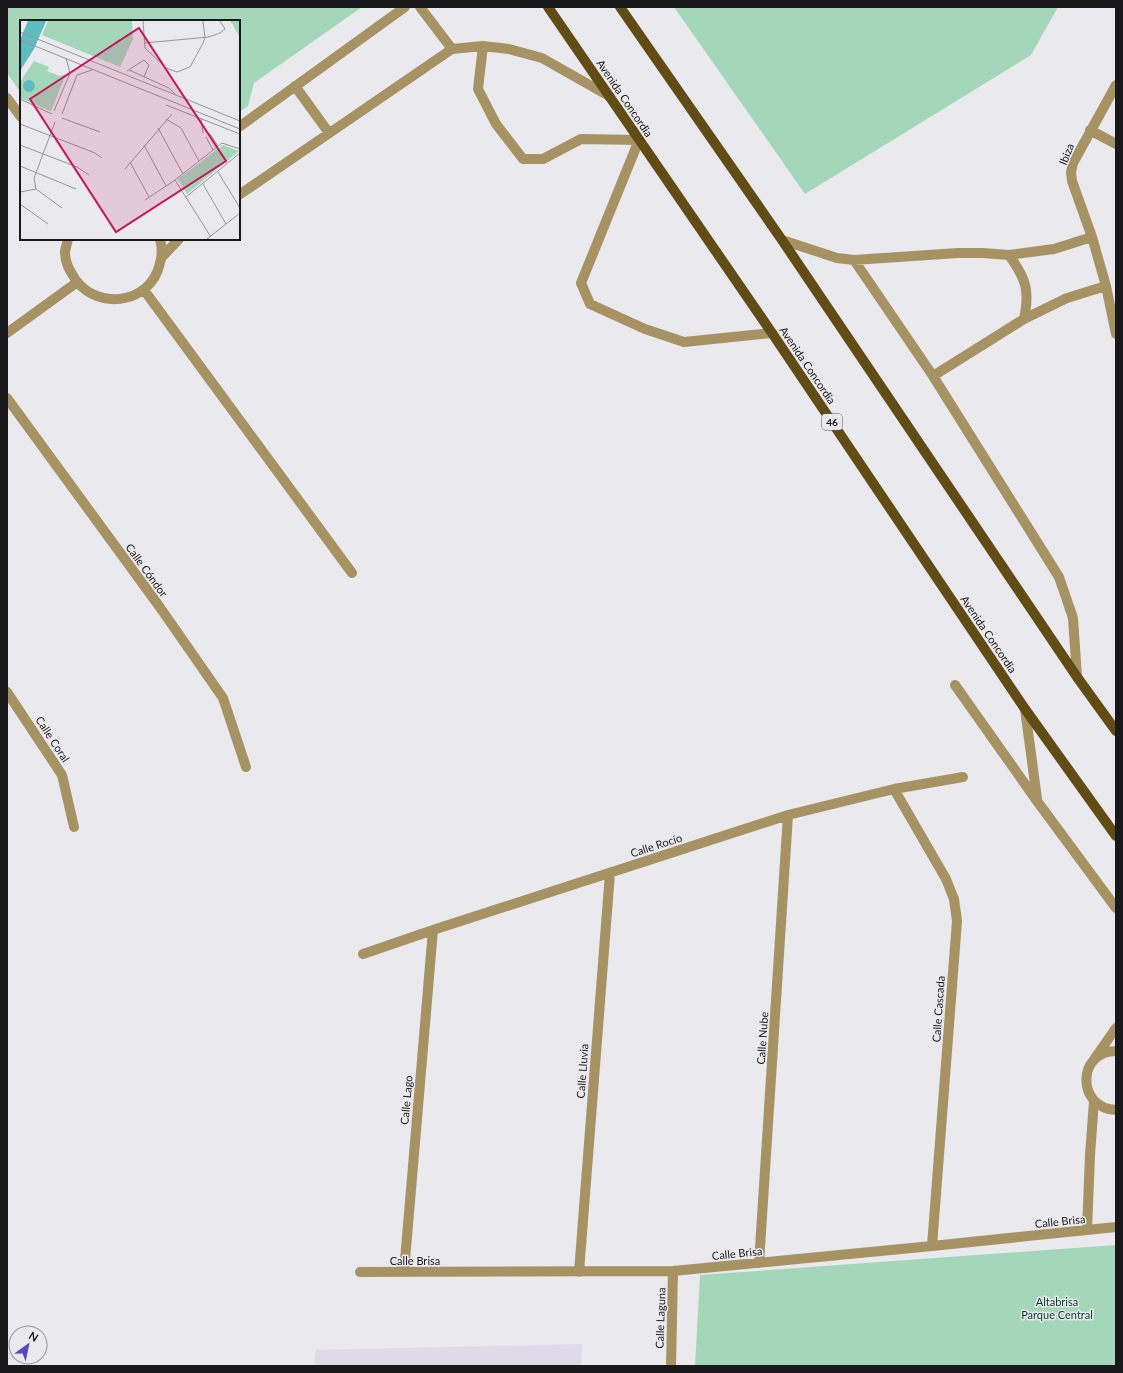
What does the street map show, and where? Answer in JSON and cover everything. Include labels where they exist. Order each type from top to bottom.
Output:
[{"type":"main road","name":"Avenida Concordia","points":[[548,7],[772,333],[1025,709],[1116,836]]},
{"type":"main road","points":[[620,7],[782,240],[1077,677],[1116,731]]},
{"type":"street","points":[[240,126],[405,7]]},
{"type":"street","points":[[420,7],[452,49]]},
{"type":"street","points":[[483,46],[478,89],[496,124],[523,159],[543,159],[581,138],[639,140],[581,282],[590,304],[645,329],[684,342],[772,333]]},
{"type":"street","points":[[240,194],[452,49],[483,46],[509,49],[542,58],[609,96]]},
{"type":"street","name":"Ibiza","points":[[1116,85],[1090,130],[1073,163],[1071,172],[1072,181],[1092,237],[1106,286],[1116,334]]},
{"type":"street","points":[[295,86],[329,133]]},
{"type":"street","points":[[7,98],[20,116]]},
{"type":"street","points":[[1090,130],[1116,144]]},
{"type":"street","points":[[782,240],[837,258],[854,260],[958,253],[1009,255],[1054,249],[1092,237]]},
{"type":"street","points":[[68,240],[65,252],[68,268],[76,283],[91,295],[109,300],[127,298],[144,290],[153,281],[159,270],[162,257],[160,240]]},
{"type":"street","points":[[162,257],[178,240]]},
{"type":"street","points":[[1009,255],[1023,278],[1027,290],[1028,303],[1024,319]]},
{"type":"street","points":[[854,260],[933,376],[1059,577],[1073,618],[1077,677]]},
{"type":"street","points":[[7,333],[76,283]]},
{"type":"street","points":[[933,376],[1024,319],[1067,298],[1106,286]]},
{"type":"street","points":[[144,290],[352,573]]},
{"type":"street","name":"Calle Cóndor","points":[[7,398],[159,606],[223,698],[246,767]]},
{"type":"street","points":[[955,685],[1037,801],[1116,908]]},
{"type":"street","name":"Calle Coral","points":[[7,692],[62,775],[74,827]]},
{"type":"street","points":[[1025,709],[1037,801]]},
{"type":"street","name":"Calle Rocío","points":[[363,954],[432,930],[788,815],[894,789],[963,777]]},
{"type":"street","name":"Calle Cascada","points":[[894,789],[946,879],[954,899],[957,921],[932,1246]]},
{"type":"street","name":"Calle Nube","points":[[759,1262],[788,815]]},
{"type":"street","name":"Calle Lluvia","points":[[579,1272],[610,873]]},
{"type":"street","name":"Calle Lago","points":[[404,1272],[432,930]]},
{"type":"street","points":[[1116,1028],[1094,1059],[1086,1075],[1086,1085],[1089,1094],[1094,1101],[1101,1107],[1116,1110]]},
{"type":"street","points":[[1094,1059],[1102,1054],[1116,1051]]},
{"type":"street","points":[[1087,1230],[1094,1101]]},
{"type":"street","name":"Calle Brisa","points":[[360,1272],[673,1271],[1116,1227]]},
{"type":"street","name":"Calle Laguna","points":[[671,1366],[673,1271]]},
{"type":"shaded area","points":[[582,1344],[581,1366],[314,1366],[316,1350]]},
{"type":"green space","points":[[7,7],[362,7],[254,83],[248,106],[240,111],[240,20],[20,20],[20,92],[7,73]]},
{"type":"green space","points":[[674,7],[1058,7],[1031,55],[805,194]]},
{"type":"green space","name":"Altabrisa Parque Central","points":[[1116,1245],[1116,1366],[695,1366],[700,1275]]}]
